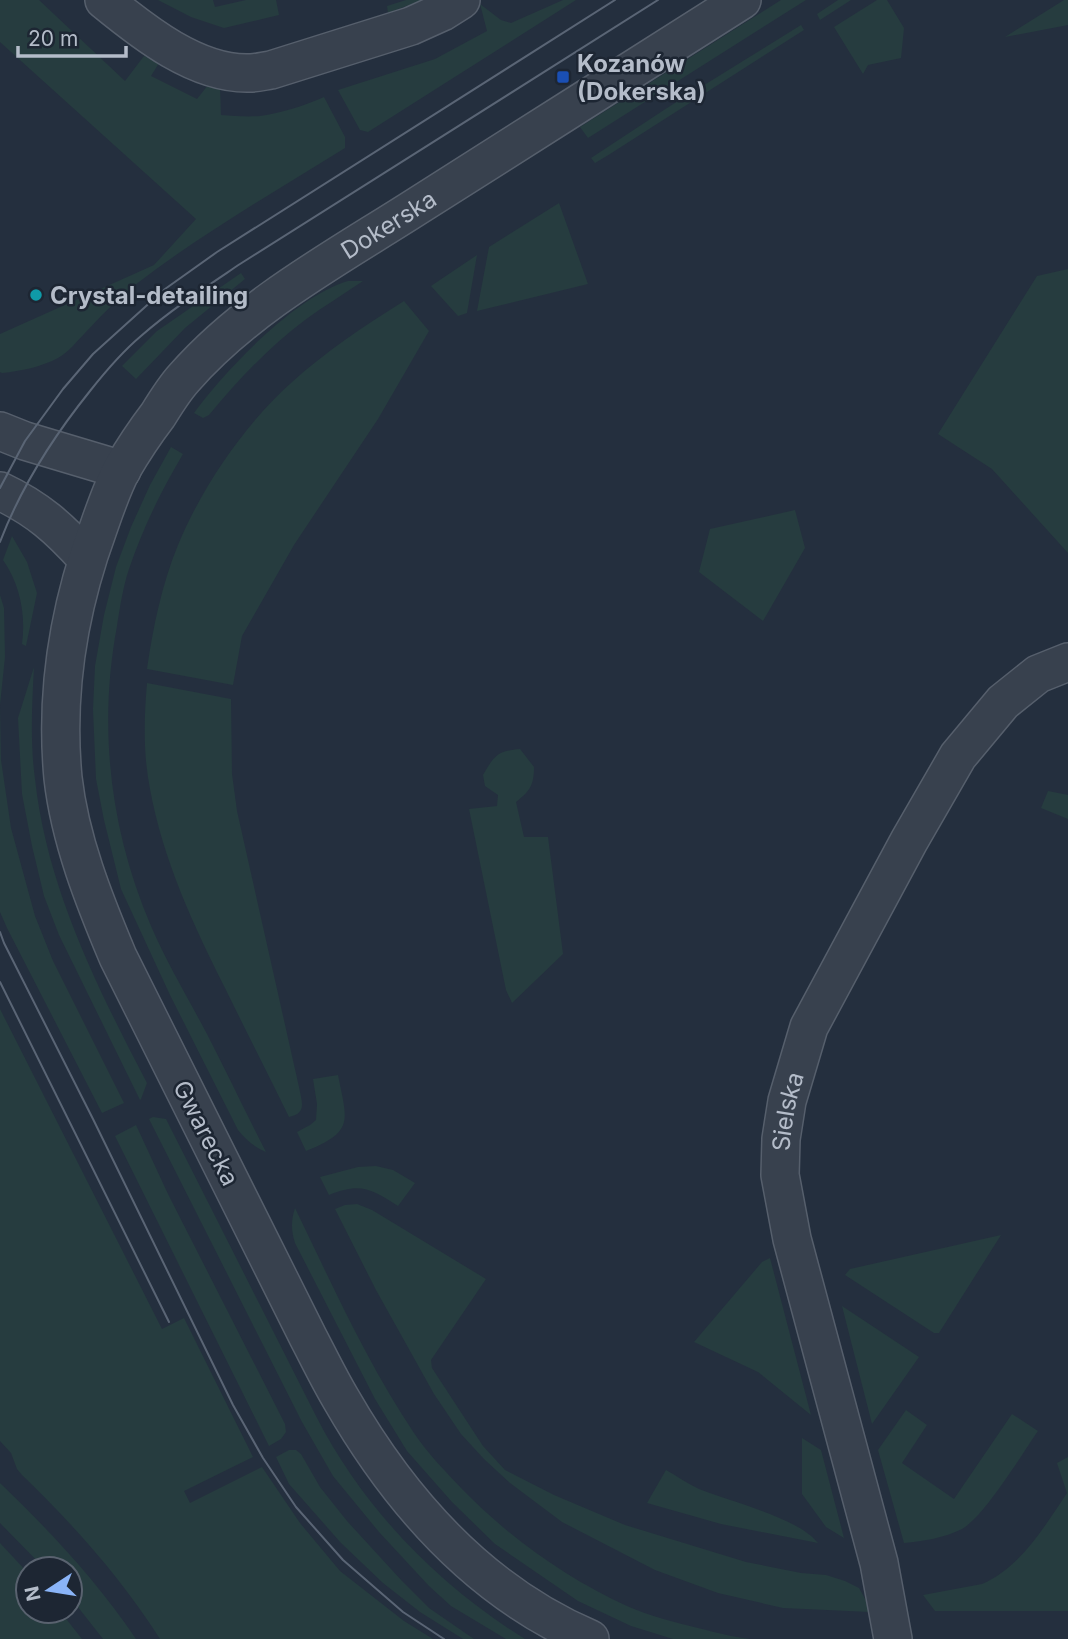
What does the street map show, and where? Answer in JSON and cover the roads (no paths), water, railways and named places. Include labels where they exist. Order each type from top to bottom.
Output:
[{"type":"street","points":[[104,0],[185,56],[221,69],[248,73],[271,70],[411,26],[461,0]]},
{"type":"street","name":"Dokerska","points":[[102,518],[122,470],[151,424],[183,379],[228,332],[300,281],[742,0]]},
{"type":"street","points":[[0,431],[122,470]]},
{"type":"street","points":[[0,491],[18,499],[59,528],[87,559]]},
{"type":"street","name":"Gwarecka","points":[[102,518],[77,594],[61,707],[64,779],[70,817],[93,900],[118,957],[308,1337],[341,1399],[373,1450],[409,1499],[444,1538],[485,1576],[523,1603],[590,1639]]},
{"type":"street","name":"Sielska","points":[[893,1639],[879,1563],[792,1239],[780,1175],[781,1139],[787,1101],[809,1027],[958,755],[1003,702],[1038,674],[1068,662]]},
{"type":"tram line","points":[[0,488],[25,441],[63,389],[93,354],[165,289],[217,252],[615,0]]},
{"type":"tram line","points":[[0,542],[28,482],[63,426],[114,362],[153,326],[240,264],[658,0]]},
{"type":"tram line","points":[[0,932],[233,1405],[263,1458],[296,1507],[343,1560],[403,1612],[444,1639]]},
{"type":"tram line","points":[[0,982],[169,1322]]},
{"type":"place","name":"Kozanów (Dokerska)","points":[[563,77]]},
{"type":"place","name":"Crystal-detailing","points":[[36,295]]}]
